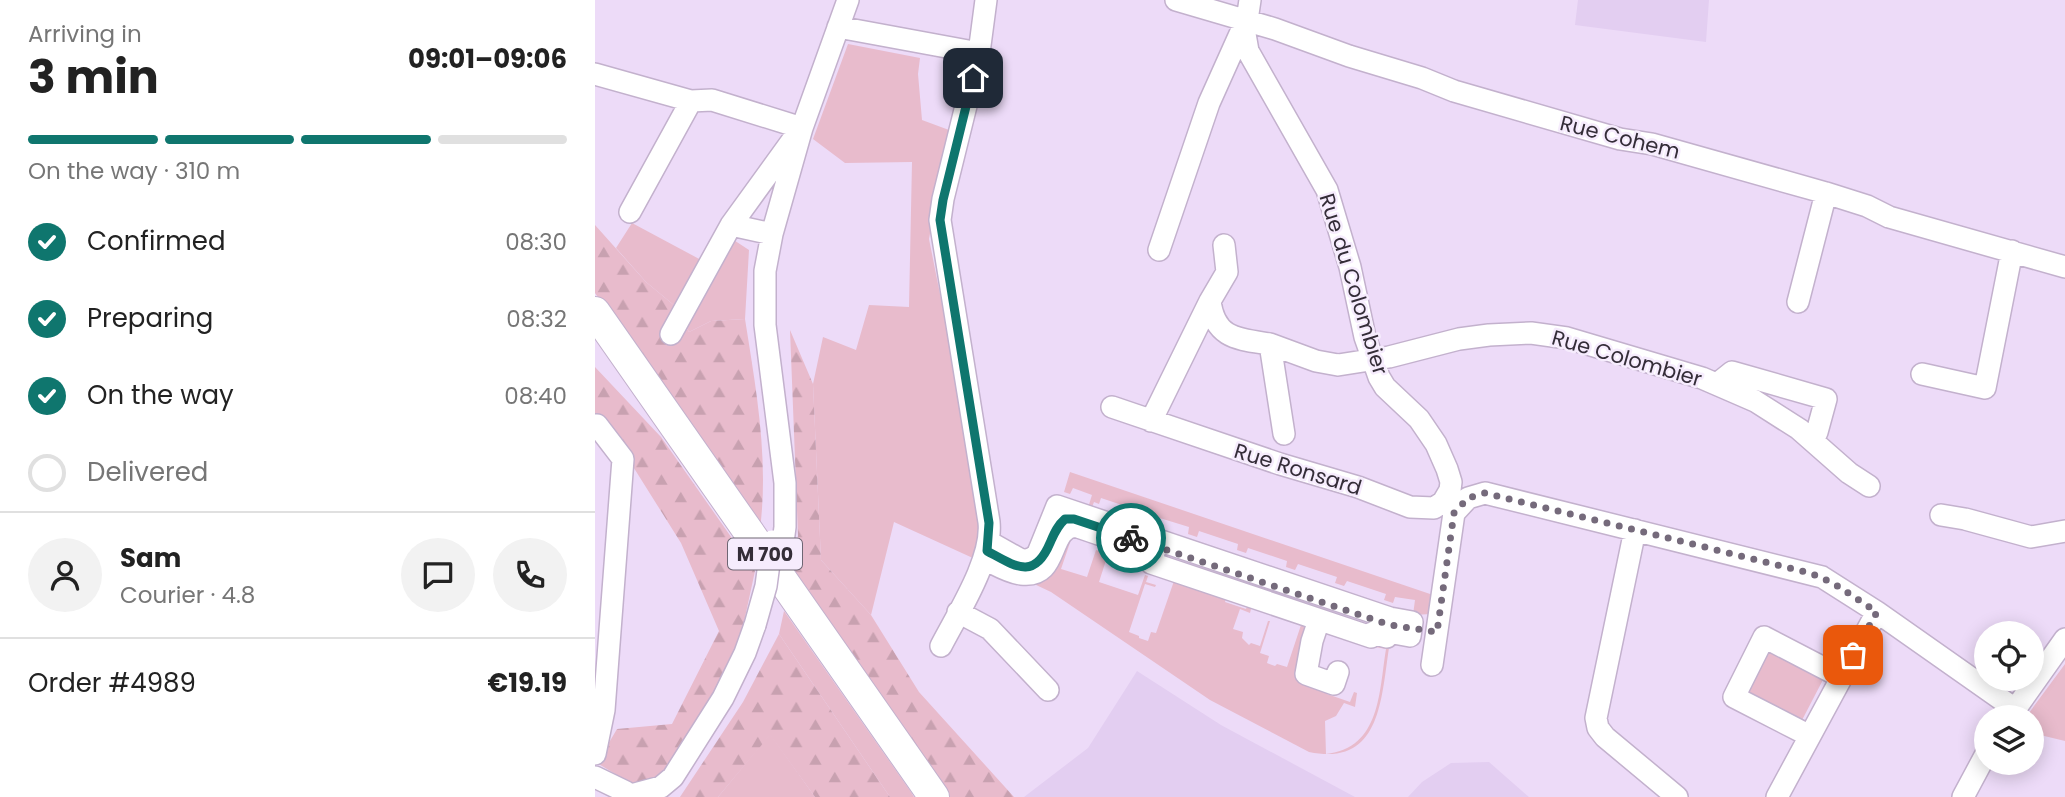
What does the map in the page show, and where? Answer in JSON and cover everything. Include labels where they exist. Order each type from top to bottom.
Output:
[{"type":"highway","name":"M 700","points":[[595,312],[935,797]]},
{"type":"highway","name":"M 700","points":[[595,329],[922,797]]},
{"type":"street","points":[[669,797],[680,787],[724,723],[744,685],[760,629],[766,586],[777,549],[772,469],[751,319],[754,269],[766,233],[778,174],[801,128],[848,0]]},
{"type":"street","points":[[941,646],[987,551],[989,523],[940,220],[979,53],[986,0]]},
{"type":"street","name":"Rue Cohem","points":[[1176,0],[1248,10],[1362,61],[1422,78],[1454,91],[1620,139],[1652,144],[1826,193],[1867,206],[1886,216],[2065,267]]},
{"type":"street","points":[[1159,250],[1209,103],[1248,10]]},
{"type":"street","name":"Rue du Colombier","points":[[1248,10],[1245,34],[1248,51],[1331,201],[1373,360],[1385,387],[1419,419],[1439,451],[1451,482],[1452,524],[1432,665]]},
{"type":"street","points":[[838,27],[979,53]]},
{"type":"street","points":[[595,74],[691,101],[712,100],[801,128]]},
{"type":"street","points":[[630,212],[691,101]]},
{"type":"street","points":[[671,334],[731,225],[801,128]]},
{"type":"street","points":[[1798,302],[1826,193]]},
{"type":"street","points":[[731,225],[766,233]]},
{"type":"street","points":[[1151,421],[1227,272],[1224,245]]},
{"type":"street","points":[[1922,374],[1985,387],[2012,251]]},
{"type":"street","points":[[1210,301],[1215,321],[1227,335],[1270,344],[1328,365],[1373,360]]},
{"type":"street","name":"Rue Colombier","points":[[1373,360],[1459,340],[1500,334],[1531,333],[1567,338],[1717,384],[1763,405],[1813,440],[1849,473],[1869,486]]},
{"type":"street","name":"Rue Ronsard","points":[[1270,344],[1284,434]]},
{"type":"street","name":"Rue Colombier","points":[[1717,384],[1732,372],[1826,399],[1818,432],[1813,440]]},
{"type":"street","name":"Rue Ronsard","points":[[1112,407],[1280,464],[1358,487],[1410,507],[1426,509],[1450,505],[1485,493],[1810,573],[1833,583],[1877,612],[2001,705]]},
{"type":"street","points":[[595,425],[624,459],[604,710],[595,754]]},
{"type":"street","points":[[1057,506],[1390,618],[1412,622],[1410,636],[1388,632],[1387,637],[1372,633],[1371,637],[1155,570],[1154,553],[1075,526],[1062,531],[1048,562],[1030,574],[1017,574],[987,551],[1023,561],[1030,560],[1038,554],[1057,506]]},
{"type":"street","points":[[1941,515],[2031,537],[2065,531]]},
{"type":"street","points":[[1635,530],[1595,718],[1605,737],[1677,797]]},
{"type":"street","points":[[958,612],[990,629],[1048,690]]},
{"type":"street","points":[[1777,797],[1877,612]]},
{"type":"street","points":[[1319,620],[1312,640],[1306,674],[1328,684]]},
{"type":"street","points":[[1411,628],[1437,632]]},
{"type":"street","points":[[595,777],[628,795],[661,787],[673,777],[723,698],[760,629]]},
{"type":"street","points":[[1809,736],[1734,697],[1765,637],[1842,677]]},
{"type":"street","points":[[2018,705],[2065,639]]},
{"type":"street","points":[[1963,797],[1975,775]]},
{"type":"shaded area","points":[[1578,0],[1709,0],[1706,42],[1575,25]]},
{"type":"shaded area","points":[[1137,671],[1221,725],[1355,797],[1024,797],[1088,748]]},
{"type":"shaded area","points":[[1489,762],[1529,797],[1408,797],[1422,782],[1451,763]]},
{"type":"green space","points":[[848,44],[920,58],[918,74],[922,120],[949,130],[929,239],[948,334],[980,534],[975,559],[894,522],[871,615],[821,560],[813,384],[823,337],[856,350],[869,305],[909,307],[912,162],[845,163],[813,139]]},
{"type":"green space","points":[[632,223],[703,261],[723,233],[749,250],[745,319],[711,321],[689,332],[675,306],[646,282],[616,248]]},
{"type":"green space","points":[[595,225],[646,282],[675,306],[689,332],[711,321],[745,319],[762,450],[760,529],[595,293]]},
{"type":"green space","points":[[790,330],[813,384],[821,560],[871,615],[919,692],[1014,797],[946,797],[790,566],[798,536]]},
{"type":"green space","points":[[595,367],[661,437],[755,571],[739,645],[706,715],[674,764],[656,781],[637,787],[597,763],[617,729],[672,724],[719,631],[681,543],[600,414],[595,414]]},
{"type":"green space","points":[[1070,472],[1436,596],[1431,614],[1413,615],[1415,600],[1395,597],[1393,603],[1384,600],[1386,594],[1347,581],[1344,586],[1335,583],[1337,577],[1298,564],[1295,570],[1286,567],[1287,561],[1248,548],[1246,553],[1237,550],[1238,544],[1199,531],[1197,537],[1188,534],[1189,527],[1150,515],[1148,521],[1138,518],[1140,511],[1101,498],[1099,504],[1094,502],[1089,515],[1086,514],[1092,495],[1073,488],[1070,494],[1064,492]]},
{"type":"green space","points":[[1075,528],[1061,569],[1087,577],[1096,550],[1108,554],[1099,582],[1138,595],[1145,575],[1148,576],[1146,582],[1156,585],[1145,584],[1129,632],[1139,638],[1148,641],[1151,632],[1156,633],[1174,581],[1227,594],[1225,602],[1246,609],[1249,601],[1252,605],[1250,613],[1240,609],[1233,629],[1243,632],[1242,638],[1249,645],[1251,643],[1260,646],[1270,621],[1260,653],[1269,656],[1267,663],[1275,666],[1277,664],[1287,667],[1302,622],[1324,630],[1309,674],[1331,681],[1327,694],[1350,702],[1354,692],[1357,693],[1355,707],[1344,703],[1336,716],[1325,721],[1326,753],[1309,752],[1210,700],[1051,592],[1015,575]]},
{"type":"green space","points":[[784,611],[914,797],[890,797],[779,634]]},
{"type":"green space","points":[[779,634],[890,797],[815,797],[770,735],[718,797],[680,797],[743,702]]},
{"type":"green space","points":[[1376,644],[1389,648],[1383,688],[1373,725],[1364,739],[1351,749],[1328,754],[1358,741],[1367,729],[1378,699],[1386,649],[1375,647]]},
{"type":"green space","points":[[1764,649],[1826,674],[1800,724],[1747,696],[1743,689]]},
{"type":"green space","points":[[2065,664],[2065,741],[2044,736],[2044,705],[2035,705]]},
{"type":"green space","points":[[770,734],[815,797],[718,797]]},
{"type":"way so far","points":[[1131,538],[1390,625],[1437,632],[1454,513],[1468,498],[1485,493],[1822,577],[1877,612],[1853,655]]},
{"type":"route","points":[[973,78],[940,220],[989,523],[987,551],[1021,568],[1030,567],[1045,556],[1056,530],[1065,519],[1074,519],[1131,538]]}]
